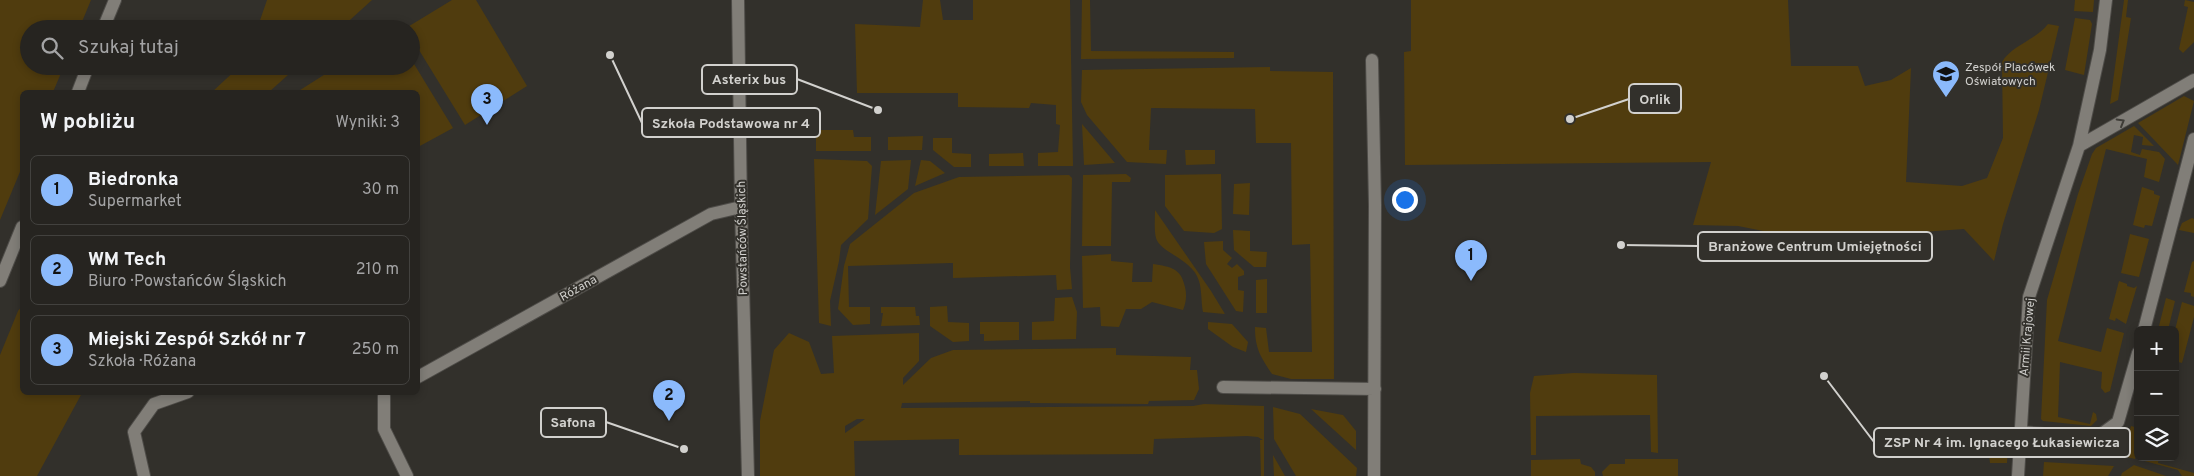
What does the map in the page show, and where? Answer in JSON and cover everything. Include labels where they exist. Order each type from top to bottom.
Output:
[{"type":"street","points":[[107,20],[115,0]]},
{"type":"street","name":"Powstańców Śląskich","points":[[738,0],[748,476]]},
{"type":"street","name":"Armii Krajowej","points":[[2018,476],[2029,297],[2079,146],[2100,50],[2106,0]]},
{"type":"street","points":[[1372,60],[1375,205],[1374,476]]},
{"type":"street","points":[[79,90],[85,75]]},
{"type":"street","points":[[2079,146],[2194,80]]},
{"type":"street","points":[[2145,326],[2194,139]]},
{"type":"street","name":"Różana","points":[[420,376],[711,214],[741,207]]},
{"type":"street","points":[[0,281],[20,232]]},
{"type":"street","points":[[2020,432],[2096,438],[2118,422],[2134,366]]},
{"type":"street","points":[[1223,387],[1375,389]]},
{"type":"street","points":[[144,476],[134,432],[154,404],[180,395]]},
{"type":"street","points":[[384,395],[384,429],[407,476]]},
{"type":"shaded area","points":[[0,0],[91,0],[83,20],[20,20],[20,75],[60,75],[54,90],[20,90],[20,172],[0,220]]},
{"type":"shaded area","points":[[267,0],[372,0],[350,20],[260,20]]},
{"type":"shaded area","points":[[452,0],[476,0],[527,86],[465,125],[420,52],[419,20]]},
{"type":"shaded area","points":[[923,0],[940,0],[943,20],[973,20],[973,0],[1070,0],[1073,166],[1038,166],[1038,153],[1058,152],[1060,125],[1056,124],[1056,105],[1031,103],[1029,108],[958,107],[958,93],[857,93],[855,24],[920,27]]},
{"type":"shaded area","points":[[1082,0],[1090,0],[1091,51],[1234,52],[1234,58],[1081,59]]},
{"type":"shaded area","points":[[1411,0],[1788,0],[1791,66],[1858,66],[1865,86],[1891,80],[1911,68],[1906,182],[1962,186],[1987,178],[2003,138],[2002,62],[2012,51],[2043,30],[2048,24],[2059,26],[2039,110],[2003,224],[1994,261],[1964,229],[1809,240],[1738,226],[1693,225],[1711,162],[1405,165],[1404,52],[1411,51]]},
{"type":"shaded area","points":[[2075,0],[2094,0],[2093,12],[2074,11]]},
{"type":"shaded area","points":[[2124,0],[2128,0],[2126,17],[2131,18],[2118,100],[2110,104]]},
{"type":"shaded area","points":[[2185,0],[2194,2],[2194,42],[2183,53],[2179,49],[2188,7],[2184,6]]},
{"type":"shaded area","points":[[2075,18],[2090,20],[2092,24],[2084,75],[2065,70]]},
{"type":"shaded area","points":[[1270,67],[1270,71],[1333,72],[1334,379],[1291,379],[1272,374],[1261,357],[1256,341],[1255,327],[1266,328],[1269,352],[1312,352],[1310,244],[1292,245],[1291,143],[1256,143],[1255,109],[1151,108],[1149,150],[1167,150],[1166,164],[1127,162],[1087,115],[1081,102],[1082,70]]},
{"type":"shaded area","points":[[420,74],[453,128],[420,146],[420,90],[300,90],[324,75]]},
{"type":"shaded area","points":[[230,75],[288,75],[271,90],[214,90]]},
{"type":"shaded area","points":[[2184,96],[2194,101],[2178,165],[2138,123]]},
{"type":"shaded area","points":[[1082,124],[1115,163],[1084,165]]},
{"type":"shaded area","points":[[2134,126],[2154,146],[2142,145],[2143,137],[2134,135],[2131,152],[2140,155],[2142,149],[2159,152],[2165,159],[2159,182],[2144,177],[2147,159],[2106,149],[2058,341],[2101,352],[2107,328],[2124,333],[2110,391],[2105,393],[2101,388],[2102,372],[2060,362],[2058,417],[2090,424],[2093,412],[2096,414],[2097,420],[2091,426],[2043,421],[2041,419],[2047,300],[2078,194],[2092,154],[2096,148]]},
{"type":"shaded area","points":[[816,130],[853,130],[854,137],[871,137],[871,151],[816,151]]},
{"type":"shaded area","points":[[923,136],[922,150],[888,150],[888,137]]},
{"type":"shaded area","points":[[933,138],[952,138],[952,153],[971,154],[971,167],[954,167],[933,150]]},
{"type":"shaded area","points":[[1185,150],[1215,150],[1215,164],[1186,165]]},
{"type":"shaded area","points":[[1023,153],[1024,166],[989,166],[989,154]]},
{"type":"shaded area","points":[[814,159],[867,161],[872,166],[868,219],[841,245],[830,301],[831,326],[819,323]]},
{"type":"shaded area","points":[[911,160],[908,189],[875,215],[881,161]]},
{"type":"shaded area","points":[[921,160],[930,161],[945,173],[915,186]]},
{"type":"shaded area","points":[[1126,174],[1131,178],[1130,182],[1112,182],[1111,246],[1082,246],[1083,175]]},
{"type":"shaded area","points":[[1221,174],[1222,229],[1214,233],[1184,231],[1165,206],[1165,175]]},
{"type":"shaded area","points":[[1069,175],[1072,178],[1070,267],[1072,289],[1057,290],[1056,275],[953,278],[953,263],[848,266],[849,307],[870,307],[870,324],[853,325],[838,309],[844,266],[850,244],[914,193],[959,177]]},
{"type":"shaded area","points":[[1250,183],[1249,215],[1233,214],[1234,184]]},
{"type":"shaded area","points":[[2142,187],[2154,191],[2154,194],[2160,196],[2152,226],[2145,225],[2144,228],[2133,225]]},
{"type":"shaded area","points":[[1155,210],[1225,314],[1203,312],[1200,285],[1196,273],[1164,248],[1156,238]]},
{"type":"shaded area","points":[[2192,218],[2194,219],[2194,233],[2179,230],[2182,223]]},
{"type":"shaded area","points":[[1233,230],[1250,231],[1250,251],[1267,252],[1266,267],[1254,267],[1234,250]]},
{"type":"shaded area","points":[[2130,234],[2149,239],[2139,277],[2121,273]]},
{"type":"shaded area","points":[[1223,241],[1223,250],[1232,258],[1227,264],[1232,268],[1237,264],[1244,271],[1244,275],[1238,277],[1238,290],[1244,291],[1243,312],[1236,311],[1206,264],[1204,242]]},
{"type":"shaded area","points":[[1111,254],[1111,261],[1133,263],[1132,282],[1152,282],[1153,264],[1178,272],[1186,290],[1183,310],[1152,302],[1141,309],[1126,309],[1119,327],[1101,326],[1100,307],[1083,308],[1082,256]]},
{"type":"shaded area","points":[[2194,261],[2194,297],[2191,296],[2191,293],[2184,292],[2192,262]]},
{"type":"shaded area","points":[[1267,279],[1267,313],[1256,313],[1256,280]]},
{"type":"shaded area","points":[[2119,281],[2134,288],[2137,286],[2126,324],[2116,318],[2115,321],[2109,319]]},
{"type":"shaded area","points":[[1072,297],[1077,312],[1076,339],[1032,340],[1032,322],[1054,321],[1055,298]]},
{"type":"shaded area","points":[[2166,298],[2175,301],[2169,326],[2159,326]]},
{"type":"shaded area","points":[[2182,302],[2194,306],[2194,317],[2182,363],[2179,362],[2179,326],[2176,326]]},
{"type":"shaded area","points":[[947,306],[948,322],[969,323],[969,341],[953,342],[930,326],[930,307]]},
{"type":"shaded area","points":[[881,307],[915,307],[920,325],[881,326],[883,313],[881,313]]},
{"type":"shaded area","points":[[20,308],[20,395],[81,395],[37,476],[0,476],[0,355]]},
{"type":"shaded area","points":[[980,322],[1019,322],[1019,340],[984,341],[984,334],[980,334]]},
{"type":"shaded area","points":[[1208,322],[1232,324],[1248,342],[1246,352],[1233,347],[1208,329]]},
{"type":"shaded area","points":[[789,333],[809,342],[821,374],[834,373],[832,336],[919,333],[919,361],[903,378],[903,385],[931,358],[953,350],[1116,348],[1116,355],[1191,357],[1190,370],[1197,370],[1199,389],[1194,400],[1149,401],[1148,404],[1030,403],[1030,401],[902,403],[901,408],[1193,406],[1204,404],[1264,406],[1264,476],[1261,476],[1260,440],[1263,440],[1258,437],[1247,436],[1154,439],[1153,454],[959,455],[959,439],[854,441],[855,476],[760,476],[760,421],[774,350]],"holes":[[[857,419],[865,419],[845,433],[845,426]]]},
{"type":"shaded area","points":[[1574,373],[1657,375],[1658,453],[1651,452],[1650,415],[1536,416],[1536,455],[1531,455],[1530,393],[1534,376]]},
{"type":"shaded area","points":[[1273,407],[1300,414],[1357,468],[1356,476],[1296,476],[1274,439]]},
{"type":"shaded area","points":[[1311,409],[1343,415],[1356,431],[1356,450]]},
{"type":"shaded area","points":[[2131,426],[2134,427],[2134,459],[2123,456]]},
{"type":"shaded area","points":[[1987,436],[2005,440],[2008,443],[2007,463],[1990,463]]},
{"type":"shaded area","points":[[1273,455],[1285,476],[1274,476]]},
{"type":"shaded area","points":[[1580,459],[1581,464],[1591,467],[1595,472],[1595,476],[1531,476],[1531,460]]},
{"type":"shaded area","points":[[1625,459],[1678,459],[1678,476],[1603,476],[1602,472],[1610,464],[1625,464]]},
{"type":"shaded area","points":[[2145,461],[2158,461],[2158,463],[2194,473],[2194,476],[2182,476],[2178,470]]},
{"type":"shaded area","points":[[2044,462],[2114,466],[2108,476],[2043,476]]},
{"type":"shaded area","points":[[2134,465],[2166,476],[2121,476],[2122,473]]},
{"type":"place","name":"Szkoła Podstawowa nr 4","points":[[610,55]]},
{"type":"place","name":"Zespół Placówek Oświatowych","points":[[1946,98]]},
{"type":"place","name":"Asterix bus","points":[[878,110]]},
{"type":"place","name":"Orlik","points":[[1570,119]]},
{"type":"place","name":"Miejski Zespół Szkół nr 7","points":[[487,125]]},
{"type":"place","name":"Branżowe Centrum Umiejętności","points":[[1621,245]]},
{"type":"place","name":"Biedronka","points":[[1471,281]]},
{"type":"place","name":"ZSP Nr 4 im. Ignacego Łukasiewicza","points":[[1824,376]]},
{"type":"place","name":"WM Tech","points":[[669,421]]},
{"type":"place","name":"Safona","points":[[684,449]]}]
